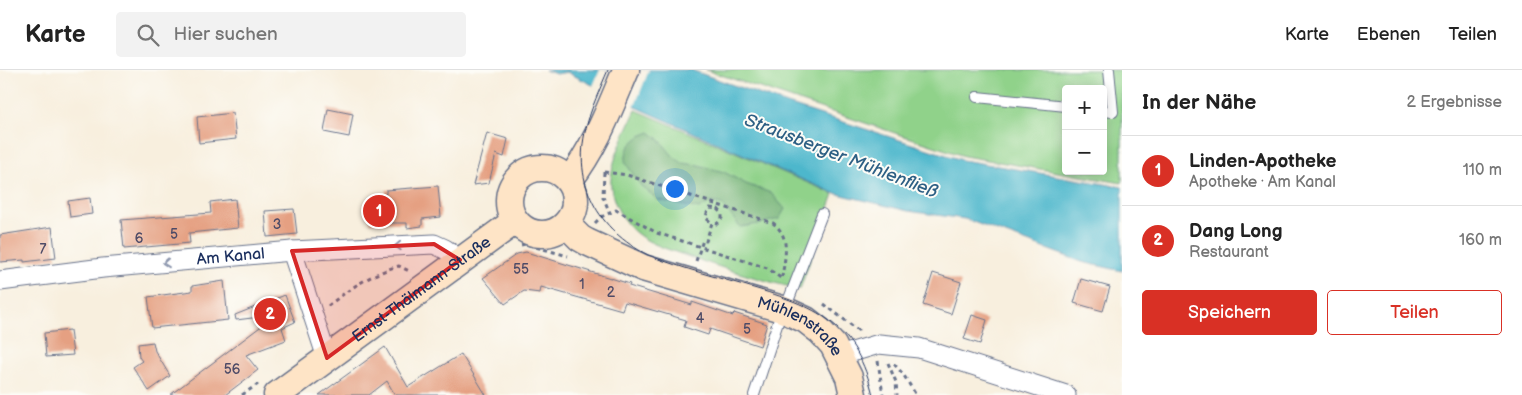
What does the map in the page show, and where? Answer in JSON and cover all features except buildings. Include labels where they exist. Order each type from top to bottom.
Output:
[{"type":"main road","points":[[569,181],[582,164],[596,140],[626,70]]},
{"type":"main road","points":[[531,168],[547,168],[562,174],[569,181],[574,191],[575,203],[572,214],[566,224],[559,230],[550,233],[540,234],[522,228],[515,233],[510,212],[509,196],[514,181],[531,168]]},
{"type":"main road","name":"Mühlenstraße","points":[[566,224],[580,238],[587,242],[644,268],[783,310],[806,320],[833,345],[839,356]]},
{"type":"main road","name":"Ernst-Thälmann-Straße","points":[[277,395],[460,260],[515,233]]},
{"type":"main road","points":[[839,356],[849,377],[853,395]]},
{"type":"street","name":"Am Kanal","points":[[0,281],[103,268],[292,251],[434,244],[445,249],[460,260]]},
{"type":"street","points":[[292,251],[327,358]]},
{"type":"street","name":"Mühlenstraße","points":[[839,356],[879,350],[884,344],[919,348],[1066,395]]},
{"type":"lane","points":[[1107,111],[1113,112],[1109,70]]},
{"type":"lane","points":[[977,97],[1062,106]]},
{"type":"lane","points":[[754,395],[783,310],[822,214]]},
{"type":"path","points":[[596,140],[607,156],[603,197],[610,213],[616,210],[657,233],[767,268],[776,275]]},
{"type":"path","points":[[604,172],[628,175],[718,207],[773,223],[780,229],[786,248],[782,277]]},
{"type":"path","points":[[718,207],[722,213],[722,218],[717,224],[712,223],[706,218],[707,212],[710,208],[718,207]]},
{"type":"path","points":[[695,262],[702,240],[706,241],[712,223]]},
{"type":"path","points":[[515,233],[525,244],[568,257]]},
{"type":"path","points":[[314,318],[352,288],[390,268],[399,266],[412,273]]},
{"type":"path","points":[[879,350],[878,361],[883,395]]},
{"type":"path","points":[[879,350],[896,382],[897,395]]},
{"type":"path","points":[[879,350],[903,374],[916,395]]},
{"type":"highlighted area","points":[[434,244],[460,260],[327,358],[292,251]]},
{"type":"green space","points":[[706,70],[1122,70],[1122,183],[1075,175],[1107,175],[1107,85],[1062,85],[1062,173],[964,156]]},
{"type":"green space","points":[[636,110],[834,194],[800,289],[744,274],[654,244],[641,237],[630,227],[614,200],[611,178],[617,153]]},
{"type":"green space","points":[[650,132],[682,163],[724,172],[746,184],[771,193],[785,209],[779,219],[740,227],[722,204],[711,202],[699,209],[658,200],[641,186],[625,162],[627,150],[631,144],[640,136]]},
{"type":"water","name":"Strausberger Mühlenfließ","points":[[545,70],[691,70],[781,102],[962,160],[1122,187],[1122,271],[1082,262],[965,219],[908,211],[834,193],[636,107],[567,72],[556,74]]},
{"type":"pier","points":[[600,70],[649,70],[634,108],[592,88]]},
{"type":"tram line","points":[[608,70],[590,113],[583,148],[583,168],[586,186],[593,203],[603,218],[630,245],[648,255],[688,269],[780,296],[800,304],[833,323],[846,336],[857,352],[866,371],[873,395]]},
{"type":"place","name":"Linden-Apotheke","points":[[379,211]]},
{"type":"place","name":"Dang Long","points":[[270,314]]}]
